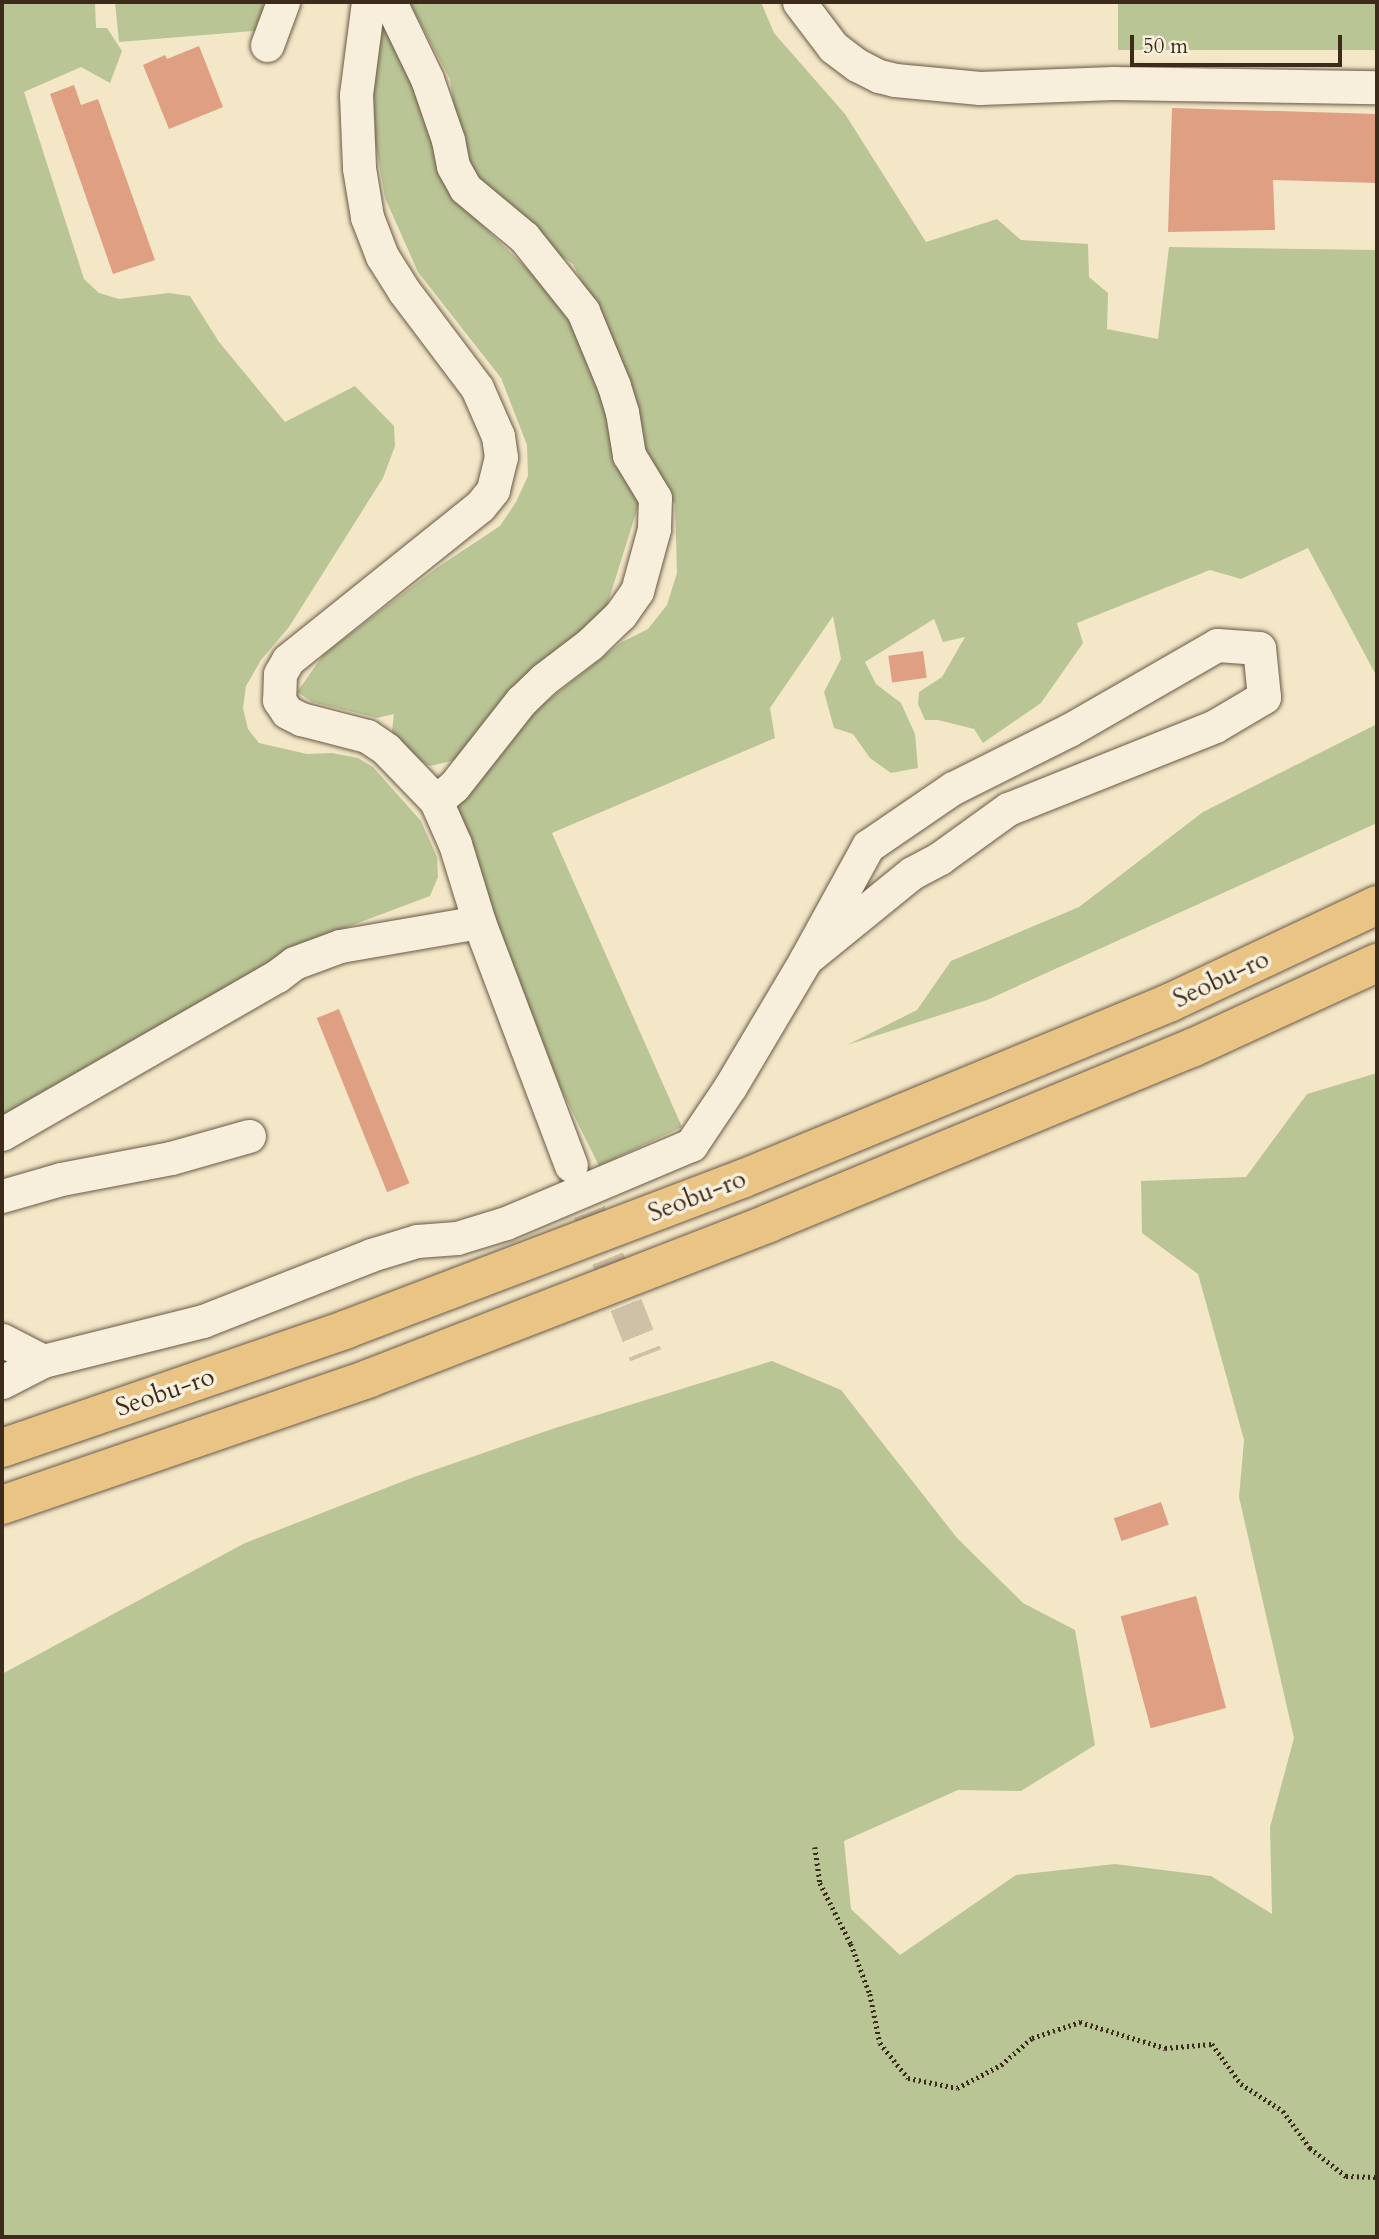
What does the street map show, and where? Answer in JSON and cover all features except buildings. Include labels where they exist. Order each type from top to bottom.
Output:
[{"type":"highway","name":"Seobu-ro","points":[[2,1448],[347,1329],[742,1179],[1169,1003],[1377,905]]},
{"type":"highway","name":"Seobu-ro","points":[[2,1505],[370,1378],[756,1228],[1192,1048],[1377,963]]},
{"type":"lane","points":[[267,45],[283,2]]},
{"type":"lane","points":[[368,2],[356,95],[359,169],[367,217],[382,256],[404,291],[477,388],[494,423],[501,457],[493,490],[480,506],[288,660],[280,674],[279,700],[287,712],[301,719],[367,736],[436,801],[455,844],[478,922],[571,1165]]},
{"type":"lane","points":[[390,2],[414,44],[448,140],[453,166],[465,188],[524,237],[583,311],[622,412],[629,455],[655,498],[654,528],[647,560],[637,590],[625,607],[590,643],[521,701],[454,786],[436,801]]},
{"type":"lane","points":[[799,2],[833,47],[857,65],[878,76],[895,80],[980,88],[1113,83],[1377,87]]},
{"type":"lane","points":[[2,1382],[43,1361],[203,1321],[371,1255],[418,1241],[457,1238],[506,1223],[691,1145],[730,1087],[869,846],[953,788],[1069,730],[1217,645],[1259,648],[1264,697],[1215,726],[1008,809],[940,858],[912,873],[806,959]]},
{"type":"lane","points":[[2,1134],[265,983],[294,963],[340,946],[478,922]]},
{"type":"lane","points":[[2,1196],[61,1179],[172,1158],[249,1136]]},
{"type":"lane","points":[[2,1340],[43,1361]]},
{"type":"path","points":[[815,1847],[820,1883],[850,1944],[870,1994],[880,2043],[908,2078],[957,2088],[1001,2065],[1032,2038],[1080,2022],[1165,2048],[1212,2044],[1241,2084],[1283,2111],[1310,2148],[1346,2176],[1377,2177]]},
{"type":"green space","points":[[2,2],[95,2],[96,28],[107,28],[122,51],[110,83],[81,67],[24,92],[84,279],[99,293],[119,299],[169,293],[190,296],[219,342],[285,422],[355,386],[394,426],[395,446],[383,478],[289,627],[261,660],[246,686],[243,708],[248,729],[259,743],[307,754],[332,753],[358,758],[373,767],[421,821],[437,857],[438,877],[430,896],[318,938],[2,1124]]},
{"type":"green space","points":[[115,2],[263,2],[265,30],[119,42]]},
{"type":"green space","points":[[409,2],[761,2],[774,33],[845,114],[926,242],[997,219],[1021,240],[1088,244],[1089,277],[1108,293],[1107,329],[1158,339],[1169,247],[1377,250],[1377,677],[1308,548],[1241,579],[1210,570],[1077,623],[1083,643],[1041,703],[983,743],[974,729],[938,720],[925,720],[918,704],[919,692],[942,677],[965,637],[943,642],[934,619],[865,662],[876,684],[901,703],[915,734],[918,768],[891,773],[870,758],[853,734],[834,728],[824,692],[841,659],[833,616],[770,708],[775,738],[552,833],[682,1127],[599,1166],[561,1089],[501,945],[455,811],[513,735],[538,708],[622,642],[648,629],[667,605],[677,573],[675,504],[649,476],[613,346],[573,264],[542,244],[478,186],[460,151],[450,79]]},
{"type":"green space","points":[[1118,2],[1377,2],[1377,50],[1118,50]]},
{"type":"green space","points":[[384,21],[426,115],[438,168],[459,203],[539,280],[576,330],[640,500],[605,612],[456,760],[430,766],[412,757],[391,739],[394,714],[377,718],[312,702],[297,692],[324,654],[438,567],[500,526],[516,502],[528,476],[527,445],[501,378],[418,272],[385,198],[375,140],[373,85]]},
{"type":"green space","points":[[1377,724],[1377,823],[987,1000],[847,1045],[917,1010],[951,961],[1079,907],[1203,812]]},
{"type":"green space","points":[[1377,1073],[1377,2237],[2,2237],[2,1674],[245,1543],[414,1477],[555,1428],[772,1361],[841,1390],[957,1538],[1023,1603],[1075,1630],[1095,1745],[1021,1791],[958,1790],[844,1841],[851,1909],[900,1955],[1016,1875],[1115,1864],[1211,1876],[1272,1914],[1270,1827],[1294,1738],[1239,1497],[1244,1440],[1198,1274],[1142,1233],[1141,1181],[1246,1177],[1307,1094]]},
{"type":"tunnel","points":[[571,1165],[646,1355]]}]
